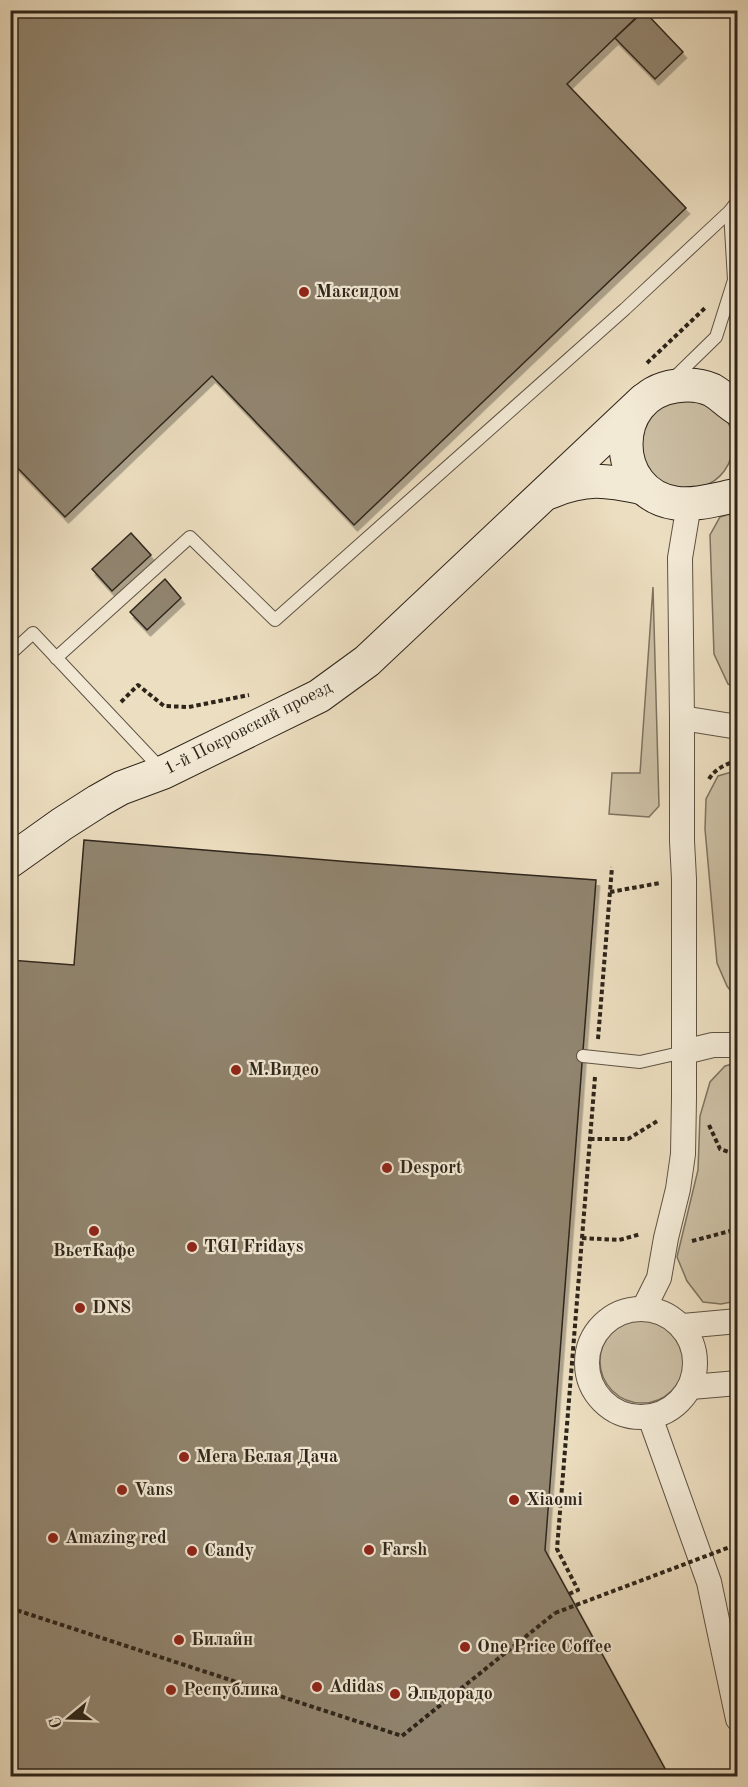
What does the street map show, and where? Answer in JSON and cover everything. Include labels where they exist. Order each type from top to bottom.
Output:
[{"type":"street","points":[[643,488],[630,468],[624,444],[630,420],[654,394],[688,384],[712,390],[735,410]]},
{"type":"street","name":"1-й Покровский проезд","points":[[10,861],[62,824],[121,788],[164,772],[319,696],[368,661],[654,394]]},
{"type":"street","points":[[644,1308],[659,1278],[683,1154],[684,879],[680,558],[697,503],[724,489],[738,473]]},
{"type":"street","name":"1-й Покровский проезд","points":[[545,494],[568,484],[592,480],[611,481],[643,488],[657,498],[673,503],[697,503]]},
{"type":"street","points":[[697,503],[738,495]]},
{"type":"street","points":[[682,718],[738,727]]},
{"type":"street","points":[[684,1052],[713,1045],[738,1045]]},
{"type":"street","points":[[644,1308],[665,1313],[683,1326],[693,1344],[696,1368],[691,1386],[678,1403],[659,1414],[638,1417],[617,1412],[601,1400],[590,1382],[587,1359],[592,1338],[604,1322],[623,1311],[644,1308]]},
{"type":"street","points":[[683,1326],[738,1321]]},
{"type":"street","points":[[691,1386],[738,1383]]},
{"type":"street","points":[[650,1417],[709,1582],[738,1719]]},
{"type":"lane","points":[[732,10],[738,17]]},
{"type":"lane","points":[[56,658],[190,537],[275,620],[625,309],[730,211],[738,200]]},
{"type":"lane","points":[[654,394],[716,337],[736,284],[730,211]]},
{"type":"lane","points":[[10,654],[33,633],[164,772]]},
{"type":"lane","points":[[583,1056],[640,1062],[684,1052]]},
{"type":"path","points":[[569,1594],[578,1590],[557,1549],[612,867]]},
{"type":"path","points":[[10,1608],[402,1736],[555,1613],[738,1544]]},
{"type":"shaded area","points":[[689,397],[713,408],[725,418],[732,433],[733,443],[731,458],[724,471],[715,480],[689,489],[662,482],[648,470],[641,452],[645,424],[649,415],[665,404]]},
{"type":"shaded area","points":[[738,512],[737,689],[728,684],[714,654],[710,535],[720,517]]},
{"type":"shaded area","points":[[653,587],[659,806],[649,817],[609,814],[612,773],[640,773]]},
{"type":"shaded area","points":[[738,772],[737,999],[727,986],[717,963],[705,829],[706,799],[718,776]]},
{"type":"shaded area","points":[[737,1063],[737,1301],[721,1304],[703,1302],[687,1281],[677,1257],[698,1170],[700,1116],[710,1082],[725,1066]]},
{"type":"shaded area","points":[[642,1319],[658,1322],[672,1331],[681,1345],[684,1361],[681,1377],[672,1391],[658,1400],[642,1403],[626,1400],[612,1391],[603,1377],[600,1361],[603,1345],[612,1331],[626,1322]]},
{"type":"building","name":"Максидом","points":[[10,10],[644,10],[567,84],[686,208],[354,525],[212,376],[65,517],[10,460]]},
{"type":"building","points":[[644,11],[683,52],[655,79],[615,38]]},
{"type":"building","points":[[131,533],[151,555],[112,591],[92,569]]},
{"type":"building","points":[[165,579],[181,598],[147,630],[130,612]]},
{"type":"building","points":[[84,840],[596,880],[545,1550],[669,1776],[10,1776],[10,960],[74,965]]},
{"type":"place","name":"Максидом","points":[[304,292]]},
{"type":"place","name":"М.Видео","points":[[236,1070]]},
{"type":"place","name":"Desport","points":[[387,1168]]},
{"type":"place","name":"ВьетКафе","points":[[94,1231]]},
{"type":"place","name":"TGI Fridays","points":[[192,1247]]},
{"type":"place","name":"DNS","points":[[80,1308]]},
{"type":"place","name":"Мега Белая Дача","points":[[184,1457]]},
{"type":"place","name":"Vans","points":[[122,1490]]},
{"type":"place","name":"Xiaomi","points":[[514,1500]]},
{"type":"place","name":"Amazing red","points":[[53,1538]]},
{"type":"place","name":"Farsh","points":[[369,1550]]},
{"type":"place","name":"Candy","points":[[192,1551]]},
{"type":"place","name":"Билайн","points":[[179,1640]]},
{"type":"place","name":"One Price Coffee","points":[[465,1647]]},
{"type":"place","name":"Adidas","points":[[317,1687]]},
{"type":"place","name":"Республика","points":[[171,1690]]},
{"type":"place","name":"Эльдорадо","points":[[395,1694]]}]
